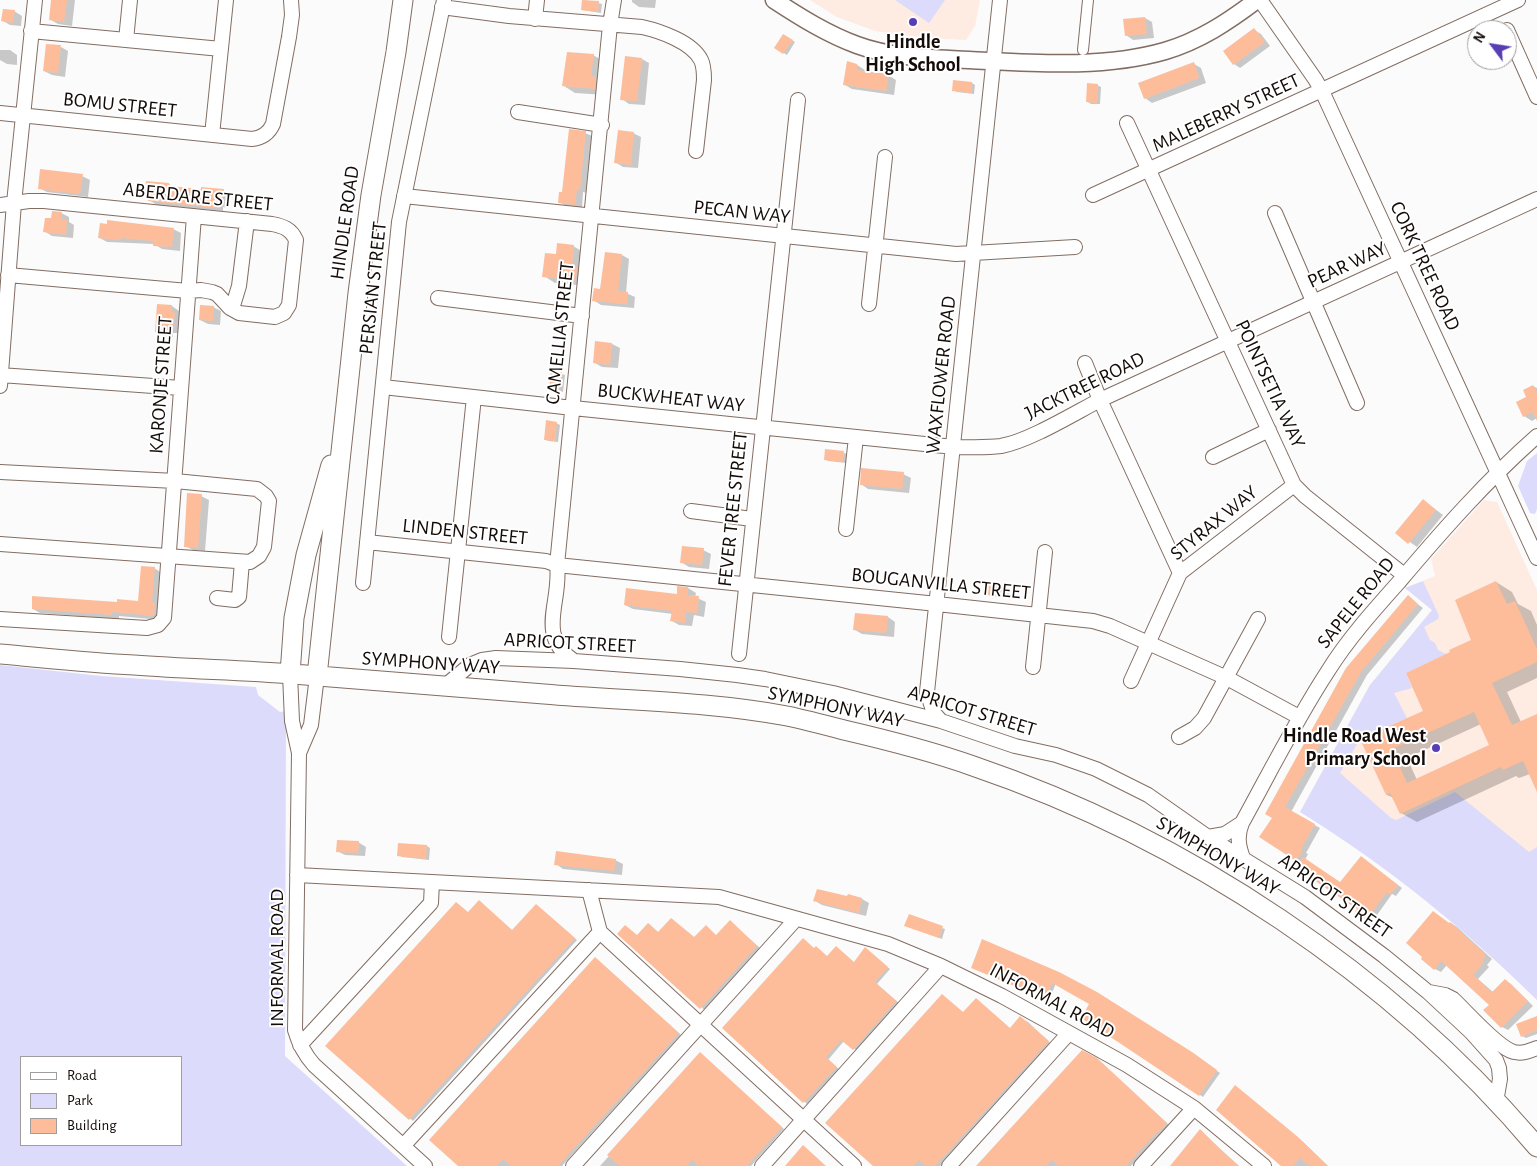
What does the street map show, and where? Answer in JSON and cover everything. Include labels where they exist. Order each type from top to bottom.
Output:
[{"type":"main road","name":"HINDLE ROAD","points":[[317,676],[358,293],[371,195],[396,52],[402,0]]},
{"type":"main road","name":"HINDLE ROAD","points":[[396,52],[412,0]]},
{"type":"main road","name":"HINDLE ROAD","points":[[290,674],[294,618],[306,555],[324,493],[346,402]]},
{"type":"main road","name":"SYMPHONY WAY","points":[[0,654],[702,706],[786,716],[910,746],[974,766],[1032,788],[1133,833],[1224,883],[1286,922],[1339,960],[1387,999],[1444,1050],[1496,1102],[1537,1147]]},
{"type":"street","points":[[35,0],[23,115],[7,204],[8,275],[0,379],[181,388]]},
{"type":"street","points":[[126,40],[130,0]]},
{"type":"street","points":[[212,135],[226,0]]},
{"type":"street","name":"BOMU STREET","points":[[0,113],[252,139],[262,137],[273,124],[290,37],[291,0]]},
{"type":"street","points":[[535,18],[536,0]]},
{"type":"street","name":"CAMELLIA STREET","points":[[574,661],[561,650],[553,634],[552,617],[559,578],[557,565],[614,0]]},
{"type":"street","points":[[774,0],[815,26],[858,45],[887,53],[914,57],[1084,63],[1134,58],[1166,51],[1200,38],[1232,19],[1258,0]]},
{"type":"street","name":"WAXFLOWER ROAD","points":[[941,722],[934,713],[927,692],[1000,0]]},
{"type":"street","points":[[1083,50],[1088,0]]},
{"type":"street","name":"CORK TREE ROAD","points":[[1258,0],[1322,91],[1537,558]]},
{"type":"street","name":"MALEBERRY STREET","points":[[1093,195],[1322,91],[1495,5],[1518,0]]},
{"type":"street","points":[[443,4],[535,18],[642,28],[663,32],[688,47],[701,60],[704,80],[696,151]]},
{"type":"street","name":"PERSIAN STREET","points":[[363,583],[400,222],[443,4]]},
{"type":"street","points":[[1495,5],[1502,20]]},
{"type":"street","points":[[32,31],[221,49]]},
{"type":"street","points":[[1517,52],[1537,97]]},
{"type":"street","name":"FEVER TREE STREET","points":[[739,654],[798,100]]},
{"type":"street","points":[[518,112],[602,125]]},
{"type":"street","name":"MALEBERRY STREET","points":[[1127,123],[1148,171]]},
{"type":"street","points":[[869,304],[885,157]]},
{"type":"street","name":"POINTSETIA WAY","points":[[1148,171],[1294,485],[1305,496],[1404,575]]},
{"type":"street","name":"PECAN WAY","points":[[404,196],[956,254],[1075,246]]},
{"type":"street","name":"PEAR WAY","points":[[1228,341],[1537,199]]},
{"type":"street","name":"ABERDARE STREET","points":[[7,204],[44,201],[280,225],[286,227],[296,240],[289,305],[284,313],[275,317],[239,313],[232,309],[217,294],[201,290],[188,291],[8,275]]},
{"type":"street","points":[[1275,213],[1357,403]]},
{"type":"street","name":"KARONJE STREET","points":[[0,619],[137,628],[153,627],[161,622],[165,614],[194,216]]},
{"type":"street","points":[[232,309],[239,286],[247,221]]},
{"type":"street","points":[[438,298],[582,316]]},
{"type":"street","name":"JACKTREE ROAD","points":[[954,447],[980,448],[1003,445],[1028,436],[1100,400],[1228,341]]},
{"type":"street","points":[[1085,363],[1100,400],[1180,572]]},
{"type":"street","name":"BUCKWHEAT WAY","points":[[383,387],[954,447]]},
{"type":"street","points":[[450,637],[474,397]]},
{"type":"street","points":[[1213,457],[1269,430]]},
{"type":"street","name":"SAPELE ROAD","points":[[1243,858],[1239,842],[1242,823],[1299,717],[1328,670],[1345,646],[1404,575],[1498,473],[1537,436]]},
{"type":"street","points":[[846,529],[856,438]]},
{"type":"street","points":[[0,472],[174,481],[251,488],[257,489],[266,496],[268,501],[264,547],[255,560],[242,562],[0,544]]},
{"type":"street","name":"STYRAX WAY","points":[[1132,682],[1180,572],[1294,485]]},
{"type":"street","points":[[691,512],[752,519]]},
{"type":"street","name":"LINDEN STREET","points":[[368,542],[546,561],[557,565]]},
{"type":"street","points":[[1033,668],[1045,552]]},
{"type":"street","points":[[217,598],[235,600],[239,598],[242,562]]},
{"type":"street","name":"BOUGANVILLA STREET","points":[[557,565],[1093,621],[1148,642],[1227,678],[1299,717]]},
{"type":"street","points":[[1179,737],[1200,723],[1227,678],[1258,619]]},
{"type":"street","name":"APRICOT STREET","points":[[445,686],[468,667],[482,660],[496,658],[574,661],[680,669],[765,679],[833,692],[941,722],[1015,746],[1056,755],[1096,769],[1148,795],[1208,837],[1298,892],[1340,922],[1428,992],[1471,1032],[1496,1060],[1500,1079],[1496,1102]]},
{"type":"street","name":"INFORMAL ROAD","points":[[290,674],[292,721],[299,752],[295,1030],[300,1045],[314,1065],[425,1166]]},
{"type":"street","name":"INFORMAL ROAD","points":[[299,752],[311,725],[317,676]]},
{"type":"street","points":[[899,710],[913,704],[927,692]]},
{"type":"street","points":[[1208,837],[1224,834],[1242,823]]},
{"type":"street","name":"INFORMAL ROAD","points":[[298,875],[719,897],[888,944],[941,966],[1002,996],[1127,1065],[1194,1108],[1264,1166]]},
{"type":"street","points":[[300,1045],[431,902],[432,882]]},
{"type":"street","points":[[589,890],[600,932],[854,1166]]},
{"type":"street","points":[[573,1166],[796,919]]},
{"type":"street","points":[[403,1146],[600,932]]},
{"type":"street","points":[[762,1166],[941,966]]},
{"type":"street","name":"APRICOT STREET","points":[[1428,992],[1440,993],[1453,1000],[1507,1049],[1520,1053],[1537,1048]]},
{"type":"street","points":[[949,1166],[1069,1033]]},
{"type":"street","points":[[1141,1166],[1194,1108]]},
{"type":"shaded area","name":"Hindle High School","points":[[810,0],[980,0],[975,26],[966,40],[926,38],[875,31],[837,17]]},
{"type":"shaded area","name":"Hindle Road West Primary School","points":[[1484,500],[1497,502],[1537,590],[1537,1000],[1431,903],[1341,837],[1300,812],[1370,685],[1432,610],[1405,588],[1435,576],[1431,559]]},
{"type":"green space","points":[[895,0],[945,0],[929,23]]},
{"type":"green space","points":[[1537,453],[1537,509],[1535,514],[1530,513],[1518,486],[1527,461]]},
{"type":"green space","points":[[1423,581],[1439,616],[1438,619],[1424,627],[1430,640],[1435,643],[1438,650],[1446,654],[1406,673],[1412,688],[1394,693],[1407,718],[1360,739],[1340,773],[1391,818],[1396,820],[1455,792],[1529,852],[1537,847],[1537,1000],[1482,948],[1424,899],[1332,832],[1300,812],[1370,685],[1432,610],[1405,588]]},
{"type":"green space","points":[[0,665],[101,676],[256,687],[258,695],[280,712],[286,711],[285,1056],[407,1166],[0,1166]]},
{"type":"building","points":[[51,0],[67,0],[64,22],[49,20]]},
{"type":"building","points":[[582,0],[599,1],[598,12],[581,10]]},
{"type":"building","points":[[3,9],[15,10],[13,23],[1,21]]},
{"type":"building","points":[[1145,17],[1147,34],[1125,36],[1123,19]]},
{"type":"building","points":[[1254,28],[1265,42],[1233,65],[1223,51]]},
{"type":"building","points":[[783,34],[793,40],[783,54],[774,48]]},
{"type":"building","points":[[46,44],[61,45],[58,73],[43,71]]},
{"type":"building","points":[[567,52],[594,54],[591,76],[596,77],[595,89],[562,86]]},
{"type":"building","points":[[625,56],[642,58],[637,101],[620,100]]},
{"type":"building","points":[[847,61],[857,64],[857,70],[889,74],[886,91],[843,85]]},
{"type":"building","points":[[1194,62],[1199,78],[1144,99],[1138,83]]},
{"type":"building","points":[[953,80],[972,82],[971,93],[952,91]]},
{"type":"building","points":[[1087,83],[1098,84],[1097,103],[1086,102]]},
{"type":"building","points":[[569,129],[586,131],[580,190],[577,189],[575,205],[558,203],[559,192],[562,192]]},
{"type":"building","points":[[618,130],[634,132],[631,165],[614,163]]},
{"type":"building","points":[[40,169],[83,174],[80,194],[38,189]]},
{"type":"building","points":[[146,181],[169,183],[169,186],[224,189],[222,204],[216,204],[215,208],[148,201],[149,192],[145,192]]},
{"type":"building","points":[[52,211],[62,212],[61,219],[67,220],[66,235],[43,232],[45,218],[51,218]]},
{"type":"building","points":[[107,220],[174,228],[172,247],[153,246],[153,241],[98,238],[100,223],[107,224]]},
{"type":"building","points":[[557,243],[574,245],[572,267],[577,267],[576,280],[542,277],[545,253],[556,254]]},
{"type":"building","points":[[605,252],[622,254],[618,291],[628,292],[627,304],[592,301],[594,288],[600,289]]},
{"type":"building","points":[[157,304],[172,305],[172,312],[175,312],[173,330],[166,329],[166,333],[155,332]]},
{"type":"building","points":[[200,305],[214,306],[213,321],[199,320]]},
{"type":"building","points":[[595,341],[612,343],[610,365],[593,363]]},
{"type":"building","points":[[551,370],[562,371],[560,390],[549,389]]},
{"type":"building","points":[[1533,385],[1537,392],[1537,421],[1533,412],[1523,417],[1516,402],[1526,397],[1523,390]]},
{"type":"building","points":[[546,420],[557,422],[555,441],[544,440]]},
{"type":"building","points":[[825,449],[844,451],[843,462],[824,460]]},
{"type":"building","points":[[861,468],[904,472],[902,489],[860,485]]},
{"type":"building","points":[[187,493],[202,494],[198,548],[184,547]]},
{"type":"building","points":[[1423,499],[1436,510],[1408,544],[1395,533]]},
{"type":"building","points":[[682,546],[704,548],[702,565],[680,563]]},
{"type":"building","points":[[141,566],[155,567],[152,602],[155,603],[154,616],[112,612],[112,615],[32,609],[32,596],[117,602],[117,599],[138,601]]},
{"type":"building","points":[[1496,581],[1507,604],[1515,601],[1537,649],[1537,662],[1492,683],[1512,725],[1537,714],[1537,792],[1523,761],[1503,770],[1501,767],[1400,814],[1390,793],[1386,795],[1360,739],[1423,711],[1406,673],[1471,640],[1455,600]],"holes":[[[1474,712],[1489,745],[1407,783],[1392,749]]]},
{"type":"building","points":[[987,584],[1007,586],[1005,597],[986,595]]},
{"type":"building","points":[[677,586],[688,587],[688,595],[699,596],[697,613],[686,612],[685,623],[670,621],[672,611],[624,605],[626,588],[677,594]]},
{"type":"building","points":[[1408,595],[1418,604],[1361,672],[1285,807],[1315,824],[1296,861],[1259,837],[1272,818],[1265,814],[1346,668]]},
{"type":"building","points":[[855,613],[888,616],[886,633],[853,630]]},
{"type":"building","points":[[337,840],[359,841],[358,853],[336,852]]},
{"type":"building","points":[[398,843],[427,845],[426,859],[397,856]]},
{"type":"building","points":[[556,851],[616,859],[614,871],[554,865]]},
{"type":"building","points":[[1361,856],[1398,885],[1390,895],[1387,892],[1366,920],[1355,912],[1357,909],[1296,868],[1303,857],[1340,882]]},
{"type":"building","points":[[817,889],[862,898],[859,913],[813,901]]},
{"type":"building","points":[[479,900],[512,930],[536,904],[575,938],[409,1120],[325,1046],[456,902],[468,912]]},
{"type":"building","points":[[1433,911],[1450,922],[1486,955],[1482,960],[1484,962],[1473,975],[1492,992],[1505,979],[1528,1001],[1501,1028],[1483,1010],[1489,1005],[1441,961],[1434,970],[1406,943]]},
{"type":"building","points":[[909,914],[943,926],[939,938],[904,926]]},
{"type":"building","points":[[671,918],[694,937],[706,925],[716,935],[730,920],[757,946],[700,1009],[617,934],[625,925],[637,935],[648,923],[658,932]]},
{"type":"building","points":[[803,938],[827,956],[836,946],[854,962],[865,947],[888,967],[875,982],[896,1001],[853,1050],[841,1040],[826,1057],[837,1067],[803,1103],[722,1028]]},
{"type":"building","points":[[982,939],[1059,972],[1097,992],[1217,1070],[1199,1096],[1081,1018],[1089,1004],[1052,983],[1046,998],[1027,986],[1024,990],[971,968]]},
{"type":"building","points":[[595,957],[679,1033],[558,1166],[511,1166],[503,1159],[496,1166],[458,1166],[429,1140]]},
{"type":"building","points":[[942,994],[963,1012],[976,998],[1010,1028],[1020,1016],[1049,1041],[935,1166],[926,1166],[919,1160],[913,1166],[873,1166],[825,1123]]},
{"type":"building","points":[[1537,1016],[1537,1030],[1521,1037],[1516,1024]]},
{"type":"building","points":[[1082,1050],[1097,1058],[1167,1123],[1158,1133],[1126,1166],[1059,1166],[1052,1160],[1046,1166],[976,1166]]},
{"type":"building","points":[[700,1052],[782,1127],[747,1166],[699,1166],[692,1160],[687,1166],[620,1166],[607,1155]]},
{"type":"building","points":[[1235,1085],[1298,1137],[1328,1166],[1309,1166],[1300,1158],[1293,1166],[1281,1166],[1216,1110]]},
{"type":"building","points":[[1200,1129],[1224,1153],[1239,1166],[1170,1166]]},
{"type":"building","points":[[803,1145],[826,1166],[785,1166]]},
{"type":"place","name":"Hindle High School","points":[[913,22]]},
{"type":"place","name":"Hindle Road West Primary School","points":[[1436,748]]}]
